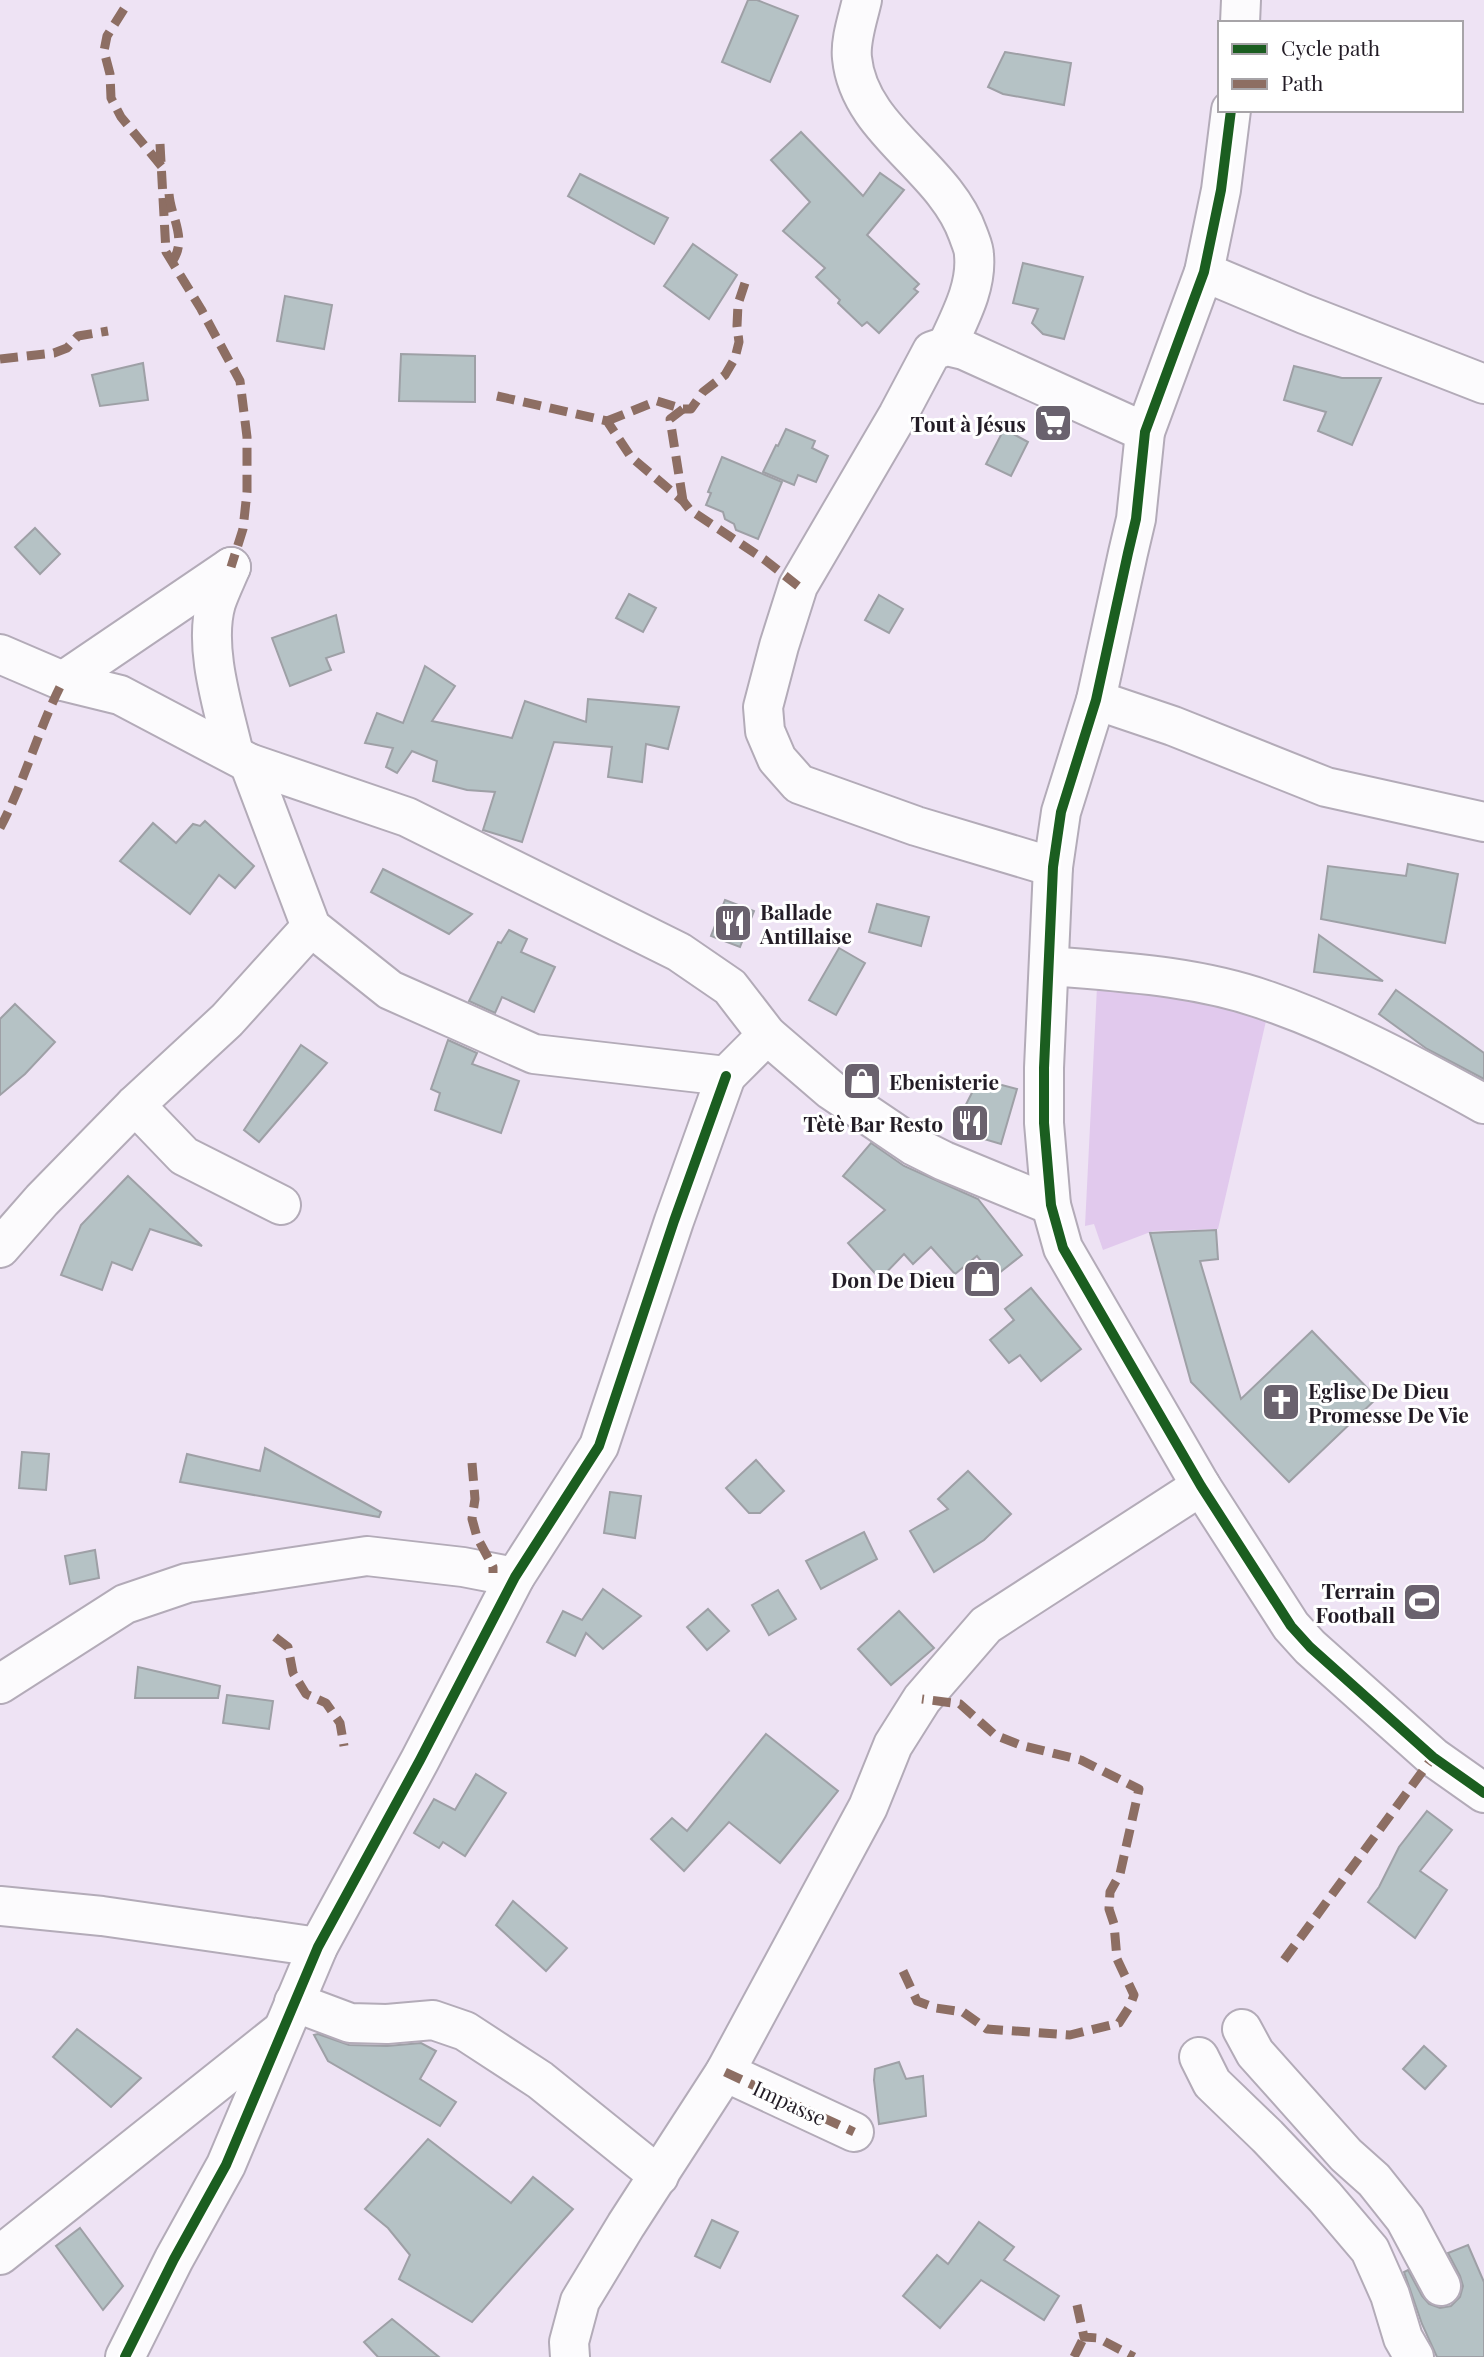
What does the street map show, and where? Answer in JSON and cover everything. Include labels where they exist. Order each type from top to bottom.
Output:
[{"type":"street","points":[[862,0],[851,55],[856,81],[870,110],[938,183],[963,221],[975,253],[970,295],[947,346]]},
{"type":"street","points":[[1240,21],[1241,0]]},
{"type":"street","points":[[1231,112],[1221,190],[1204,272],[1144,432],[1136,519],[1096,699],[1061,812],[1054,867],[1044,1068],[1044,1122],[1051,1205],[1063,1248],[1201,1486],[1291,1626],[1310,1647],[1433,1757],[1484,1793]]},
{"type":"street","points":[[1204,272],[1484,384]]},
{"type":"street","points":[[1054,867],[916,826],[799,783],[777,759],[765,731],[763,708],[798,586],[898,415],[932,351],[947,346],[964,350],[1144,432]]},
{"type":"street","points":[[63,681],[231,568],[216,605],[212,636],[216,673],[242,759],[311,927],[390,990],[534,1054],[726,1076]]},
{"type":"street","points":[[0,654],[63,681],[120,695],[242,759],[407,817],[679,952],[730,987],[767,1035],[831,1090],[914,1146],[1051,1205]]},
{"type":"street","points":[[1096,699],[1173,726],[1326,787],[1484,822]]},
{"type":"street","points":[[5,1234],[135,1105],[227,1020],[311,927]]},
{"type":"street","points":[[1049,966],[1143,973],[1268,1001],[1373,1045],[1484,1104]]},
{"type":"street","points":[[125,2357],[174,2259],[226,2165],[318,1947],[420,1760],[514,1577],[599,1446],[674,1220],[726,1076],[767,1035]]},
{"type":"street","points":[[135,1105],[184,1156],[281,1205]]},
{"type":"street","points":[[570,2357],[569,2342],[580,2301],[725,2072],[868,1807],[893,1745],[922,1699],[986,1625],[1201,1486]]},
{"type":"street","points":[[0,1684],[125,1604],[187,1583],[367,1556],[463,1567],[514,1577]]},
{"type":"street","points":[[0,1906],[102,1916],[318,1947]]},
{"type":"street","points":[[0,2255],[215,2082],[288,2017],[387,2024],[433,2020],[465,2031],[540,2080],[659,2176]]},
{"type":"street","points":[[1242,2029],[1255,2053],[1346,2155],[1374,2180],[1405,2219],[1441,2286]]},
{"type":"street","points":[[1199,2057],[1212,2084],[1268,2136],[1370,2250],[1391,2295],[1403,2338],[1414,2357]]},
{"type":"street","name":"Impasse","points":[[725,2072],[855,2132]]},
{"type":"shaded area","points":[[1097,987],[1269,1008],[1218,1229],[1153,1231],[1103,1250],[1094,1224],[1085,1226]]},
{"type":"building","points":[[748,0],[757,0],[798,16],[770,82],[722,62]]},
{"type":"building","points":[[1005,52],[1071,63],[1064,105],[1003,94],[988,87]]},
{"type":"building","points":[[801,132],[863,196],[880,173],[904,190],[867,235],[919,284],[914,289],[918,292],[879,333],[867,322],[862,326],[838,303],[840,300],[816,277],[825,268],[783,231],[810,202],[771,160]]},
{"type":"building","points":[[580,174],[668,218],[654,244],[568,196]]},
{"type":"building","points":[[693,244],[737,275],[709,319],[664,286]]},
{"type":"building","points":[[1023,263],[1083,277],[1064,339],[1043,334],[1032,323],[1038,309],[1013,303]]},
{"type":"building","points":[[285,296],[332,305],[324,349],[277,341]]},
{"type":"building","points":[[401,354],[475,356],[475,402],[399,401]]},
{"type":"building","points":[[143,363],[148,400],[100,406],[92,375]]},
{"type":"building","points":[[1294,366],[1342,378],[1381,378],[1352,445],[1318,431],[1326,412],[1284,400]]},
{"type":"building","points":[[786,429],[815,441],[812,448],[828,456],[816,482],[798,475],[794,485],[763,472]]},
{"type":"building","points":[[1004,429],[1028,442],[1011,476],[986,464]]},
{"type":"building","points":[[722,457],[782,482],[758,539],[736,530],[734,524],[725,519],[723,512],[706,505],[711,493],[708,492]]},
{"type":"building","points":[[35,528],[60,554],[40,574],[15,547]]},
{"type":"building","points":[[629,594],[656,608],[643,632],[616,618]]},
{"type":"building","points":[[879,595],[903,609],[889,633],[865,620]]},
{"type":"building","points":[[336,615],[344,652],[326,658],[331,670],[290,686],[272,638]]},
{"type":"building","points":[[425,666],[455,686],[432,721],[512,738],[525,701],[586,722],[588,699],[679,707],[668,749],[646,744],[642,782],[608,777],[612,747],[554,742],[522,842],[483,830],[495,792],[467,790],[433,781],[437,761],[412,751],[397,773],[386,767],[393,748],[365,743],[377,713],[403,723]]},
{"type":"building","points":[[205,821],[254,866],[235,888],[219,875],[190,914],[120,861],[153,823],[176,843],[193,824],[200,826]]},
{"type":"building","points":[[1408,864],[1458,874],[1445,943],[1321,919],[1328,866],[1406,876]]},
{"type":"building","points":[[383,869],[472,914],[449,934],[371,892]]},
{"type":"building","points":[[725,900],[754,911],[740,947],[711,936]]},
{"type":"building","points":[[877,904],[929,917],[921,946],[869,932]]},
{"type":"building","points":[[509,930],[527,939],[521,952],[555,967],[534,1012],[502,997],[495,1013],[469,1001],[498,942],[501,943]]},
{"type":"building","points":[[1319,935],[1383,981],[1314,972]]},
{"type":"building","points":[[839,948],[865,963],[836,1015],[809,1000]]},
{"type":"building","points":[[1396,990],[1484,1053],[1484,1079],[1427,1049],[1379,1014]]},
{"type":"building","points":[[15,1004],[55,1042],[25,1074],[0,1095],[0,1019]]},
{"type":"building","points":[[448,1040],[477,1053],[472,1064],[519,1081],[501,1133],[435,1110],[440,1093],[431,1089]]},
{"type":"building","points":[[301,1045],[327,1063],[259,1142],[244,1130]]},
{"type":"building","points":[[979,1079],[1017,1089],[1001,1144],[953,1130]]},
{"type":"building","points":[[871,1143],[904,1166],[978,1199],[1022,1255],[994,1277],[977,1256],[955,1274],[931,1247],[913,1264],[904,1254],[880,1279],[848,1243],[885,1210],[843,1176]]},
{"type":"building","points":[[128,1176],[202,1246],[150,1229],[132,1270],[112,1262],[102,1290],[61,1275],[81,1225]]},
{"type":"building","points":[[1216,1230],[1218,1259],[1200,1261],[1241,1399],[1312,1331],[1377,1398],[1289,1482],[1191,1382],[1150,1233]]},
{"type":"building","points":[[1031,1288],[1081,1349],[1041,1381],[1020,1355],[1009,1363],[990,1340],[1014,1320],[1005,1309]]},
{"type":"building","points":[[265,1448],[381,1512],[379,1517],[180,1482],[187,1454],[260,1471]]},
{"type":"building","points":[[22,1452],[49,1454],[46,1490],[19,1488]]},
{"type":"building","points":[[756,1460],[784,1491],[760,1513],[749,1513],[726,1488]]},
{"type":"building","points":[[968,1471],[1011,1514],[984,1540],[934,1572],[910,1531],[948,1509],[938,1499]]},
{"type":"building","points":[[610,1492],[641,1496],[635,1538],[604,1533]]},
{"type":"building","points":[[864,1532],[877,1559],[821,1589],[806,1561]]},
{"type":"building","points":[[95,1550],[99,1578],[70,1584],[65,1556]]},
{"type":"building","points":[[603,1589],[641,1616],[603,1649],[586,1633],[575,1656],[547,1642],[563,1611],[582,1620]]},
{"type":"building","points":[[778,1590],[796,1619],[769,1635],[752,1605]]},
{"type":"building","points":[[708,1609],[729,1631],[707,1650],[687,1627]]},
{"type":"building","points":[[899,1611],[934,1648],[891,1685],[858,1649]]},
{"type":"building","points":[[138,1667],[220,1686],[218,1698],[135,1698]]},
{"type":"building","points":[[227,1695],[273,1701],[269,1729],[223,1723]]},
{"type":"building","points":[[766,1734],[838,1791],[780,1863],[729,1822],[684,1871],[651,1839],[672,1818],[687,1831]]},
{"type":"building","points":[[476,1774],[506,1793],[465,1856],[443,1842],[439,1848],[414,1833],[434,1799],[455,1810]]},
{"type":"building","points":[[1427,1811],[1452,1830],[1420,1871],[1447,1890],[1415,1938],[1368,1902],[1379,1887],[1399,1847]]},
{"type":"building","points":[[513,1901],[567,1948],[546,1971],[496,1925]]},
{"type":"building","points":[[77,2029],[141,2078],[111,2107],[53,2057]]},
{"type":"building","points":[[314,2035],[349,2045],[421,2043],[436,2051],[420,2079],[456,2102],[440,2126],[328,2061]]},
{"type":"building","points":[[1424,2046],[1446,2066],[1425,2089],[1403,2069]]},
{"type":"building","points":[[899,2062],[906,2079],[923,2076],[926,2116],[879,2124],[875,2069]]},
{"type":"building","points":[[428,2139],[511,2203],[533,2177],[573,2209],[472,2322],[399,2279],[410,2255],[388,2228],[365,2209]]},
{"type":"building","points":[[712,2220],[738,2232],[720,2268],[695,2256]]},
{"type":"building","points":[[979,2222],[1014,2247],[1004,2260],[1059,2296],[1044,2320],[981,2280],[940,2328],[903,2296],[937,2255],[948,2264]]},
{"type":"building","points":[[80,2228],[123,2286],[103,2310],[56,2246]]},
{"type":"building","points":[[1468,2245],[1484,2282],[1484,2357],[1437,2357],[1404,2272],[1408,2270],[1429,2304],[1440,2308],[1451,2306],[1460,2297],[1463,2286],[1448,2253]]},
{"type":"building","points":[[392,2319],[439,2357],[378,2357],[364,2342]]},
{"type":"marked path","points":[[124,9],[107,36],[104,51],[110,74],[111,98],[121,117],[163,168]]},
{"type":"marked path","points":[[160,144],[166,252],[240,381],[247,437],[247,492],[243,529],[231,567]]},
{"type":"marked path","points":[[169,194],[179,237],[177,253],[172,262]]},
{"type":"marked path","points":[[607,421],[657,401],[691,409],[703,392],[725,375],[735,358],[739,342],[738,304],[745,283]]},
{"type":"marked path","points":[[0,359],[54,353],[67,348],[78,336],[108,331]]},
{"type":"marked path","points":[[497,396],[607,421],[631,457],[690,510],[765,560],[798,586]]},
{"type":"marked path","points":[[683,409],[670,419],[683,501]]},
{"type":"marked path","points":[[0,828],[63,681]]},
{"type":"marked path","points":[[472,1463],[475,1499],[472,1519],[477,1537],[493,1567],[493,1573]]},
{"type":"marked path","points":[[275,1637],[288,1647],[293,1673],[306,1694],[326,1703],[340,1723],[344,1746]]},
{"type":"marked path","points":[[903,1971],[917,2001],[936,2008],[963,2012],[987,2029],[1070,2035],[1119,2023],[1134,1995],[1117,1959],[1114,1924],[1109,1909],[1110,1892],[1120,1874],[1139,1789],[1081,1760],[1020,1745],[995,1735],[960,1704],[922,1699]]},
{"type":"marked path","points":[[1284,1960],[1433,1757]]},
{"type":"marked path","points":[[725,2072],[854,2132]]},
{"type":"marked path","points":[[1077,2305],[1084,2337],[1098,2338],[1134,2357]]},
{"type":"marked path","points":[[1074,2357],[1084,2337]]},
{"type":"cycle path","points":[[1231,112],[1221,190],[1204,272],[1145,432],[1136,519],[1096,700],[1061,812],[1053,867],[1044,1068],[1044,1123],[1051,1205],[1063,1248],[1201,1486],[1291,1626],[1310,1647],[1433,1757],[1484,1793]]},
{"type":"cycle path","points":[[125,2357],[174,2259],[226,2165],[318,1947],[420,1760],[515,1577],[599,1446],[674,1221],[726,1076]]},
{"type":"place","name":"Tout à Jésus","points":[[1053,423]]},
{"type":"place","name":"Ballade Antillaise","points":[[733,923]]},
{"type":"place","name":"Ebenisterie","points":[[862,1081]]},
{"type":"place","name":"Tètè Bar Resto","points":[[970,1123]]},
{"type":"place","name":"Don De Dieu","points":[[982,1279]]},
{"type":"place","name":"Eglise De Dieu Promesse De Vie","points":[[1281,1402]]},
{"type":"place","name":"Terrain Football","points":[[1422,1602]]}]
